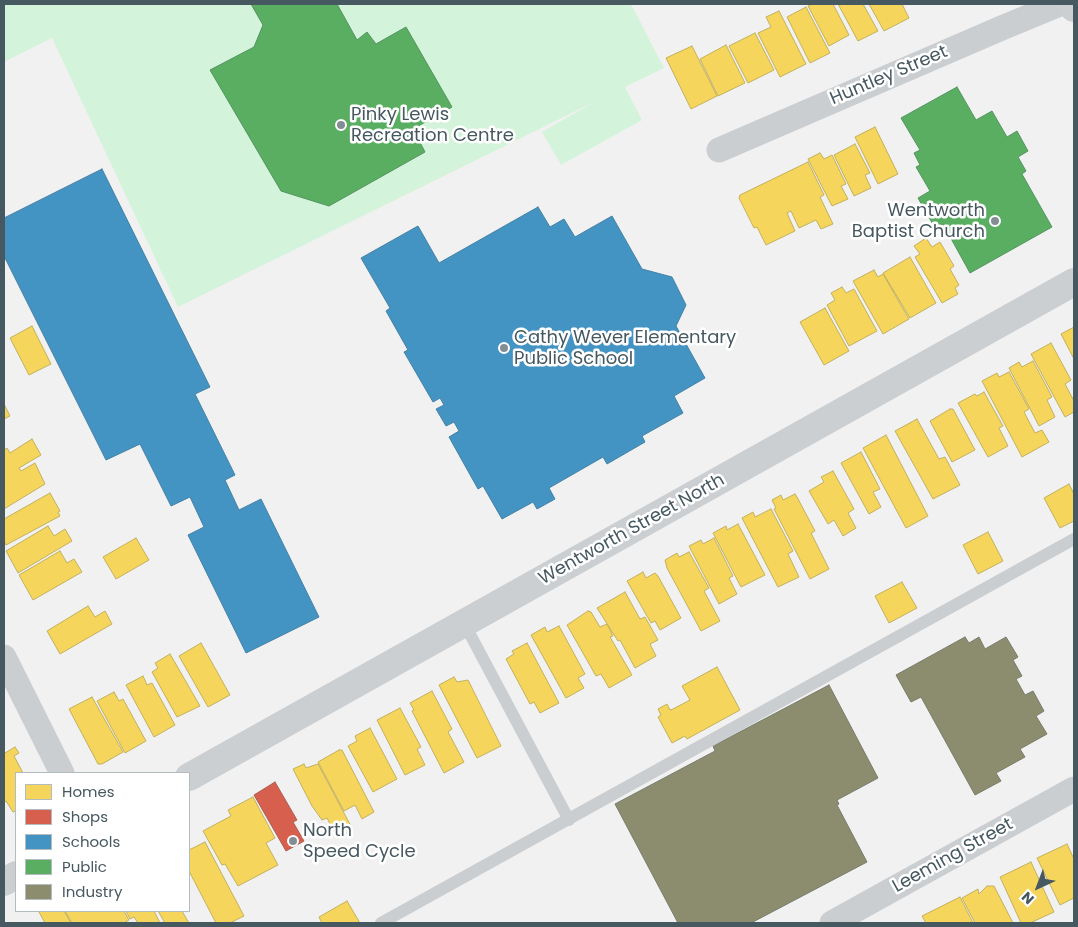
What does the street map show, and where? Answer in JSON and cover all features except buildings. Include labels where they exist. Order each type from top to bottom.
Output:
[{"type":"main road","points":[[1072,4],[1074,8]]},
{"type":"main road","name":"Wentworth Street North","points":[[190,776],[1074,282]]},
{"type":"main road","points":[[4,882],[15,876]]},
{"type":"street","name":"Huntley Street","points":[[719,150],[1060,4]]},
{"type":"street","points":[[4,657],[62,772]]},
{"type":"street","name":"Leeming Street","points":[[832,923],[1074,789]]},
{"type":"lane","points":[[381,923],[1074,539]]},
{"type":"lane","points":[[464,623],[569,820]]},
{"type":"green space","points":[[4,4],[631,4],[664,68],[625,87],[642,120],[561,165],[542,132],[594,102],[178,307],[52,38],[4,62]]},
{"type":"place","name":"Pinky Lewis Recreation Centre","points":[[341,125]]},
{"type":"place","name":"Wentworth Baptist Church","points":[[995,221]]},
{"type":"place","name":"Cathy Wever Elementary Public School","points":[[504,348]]},
{"type":"place","name":"North Speed Cycle","points":[[293,841]]}]
